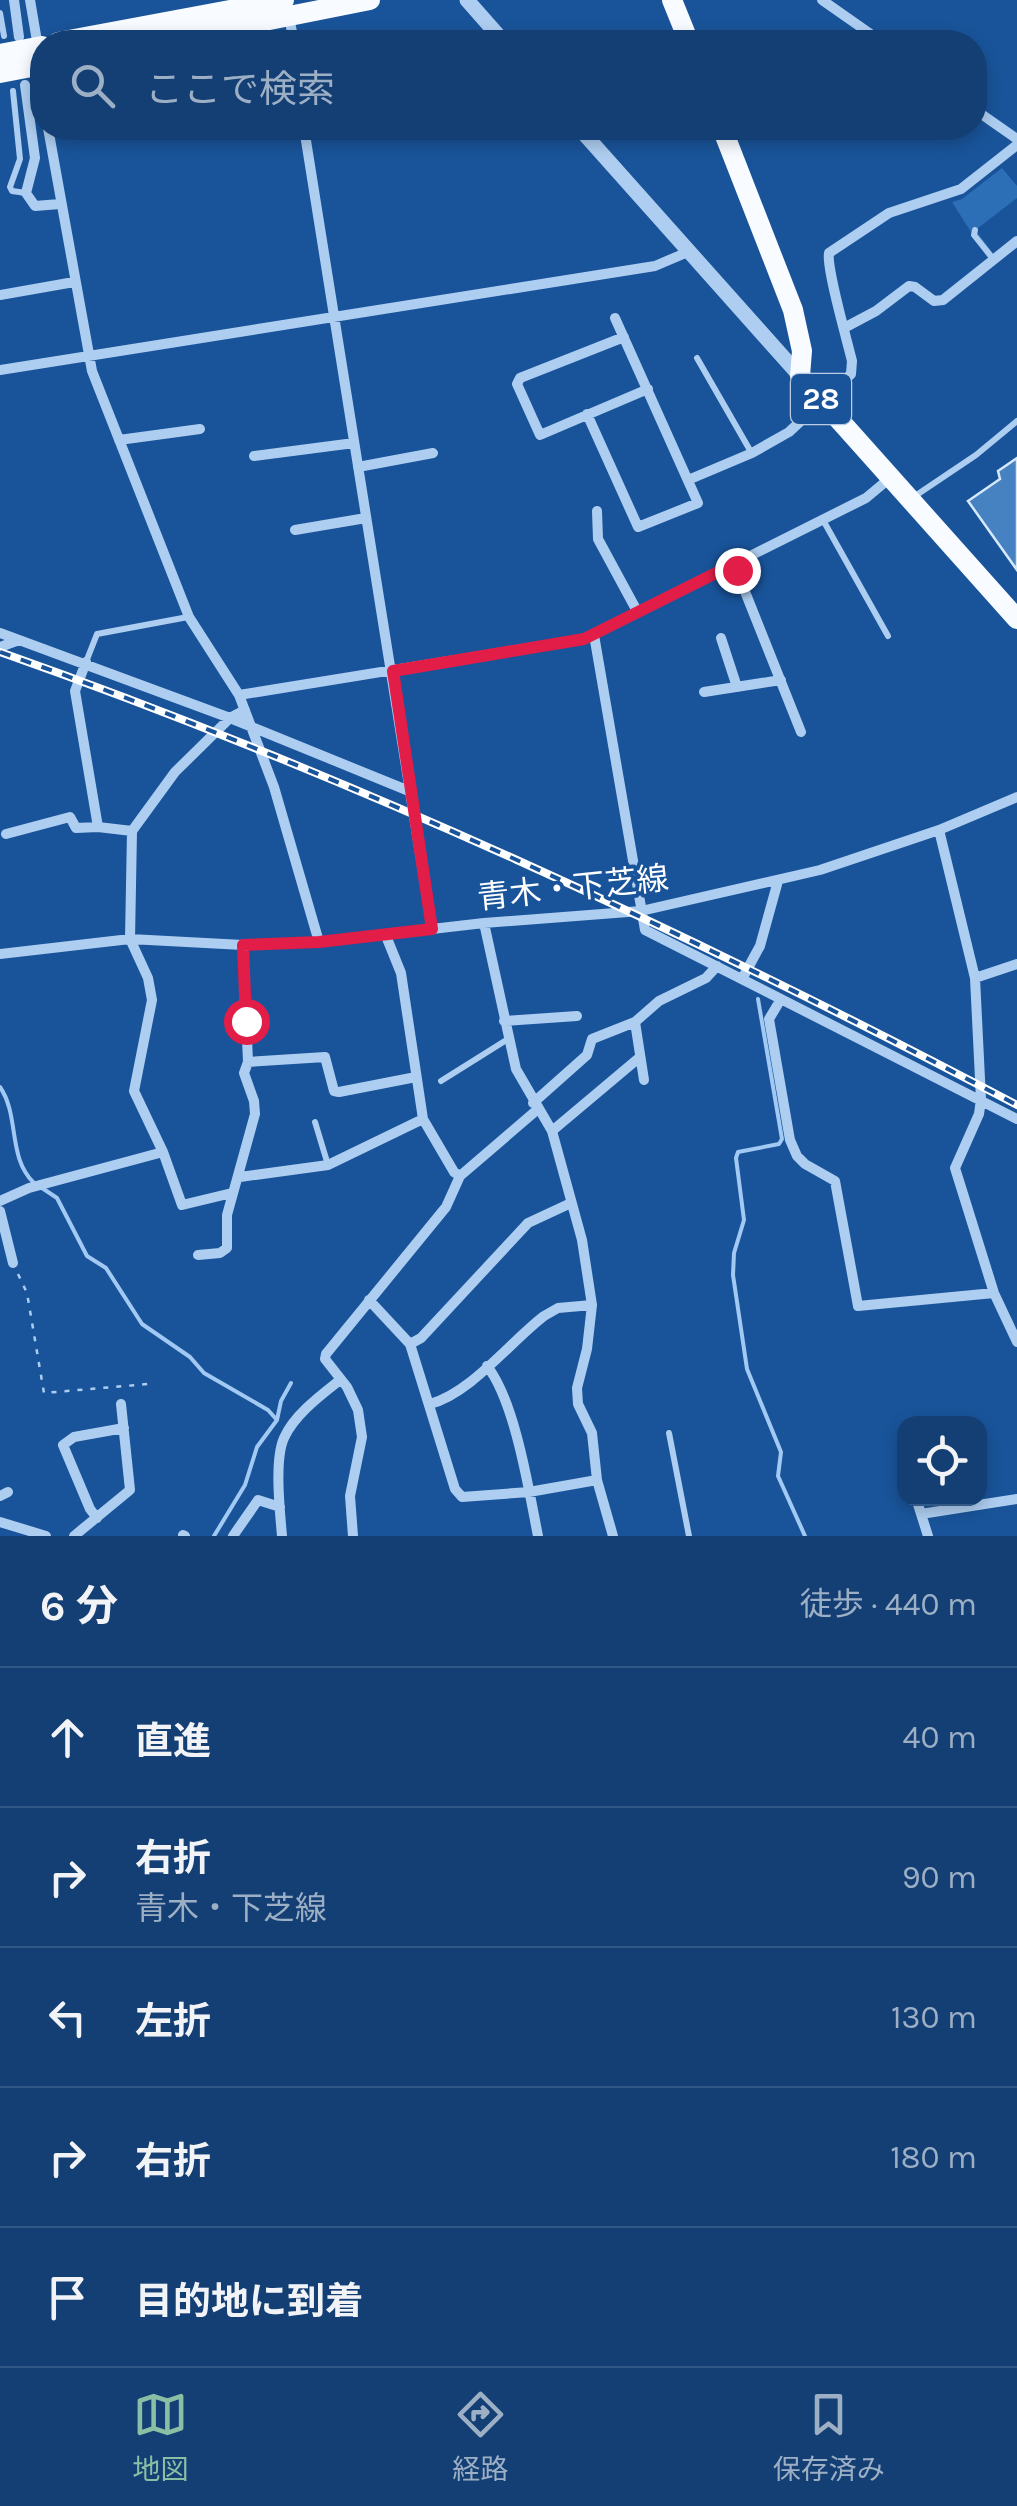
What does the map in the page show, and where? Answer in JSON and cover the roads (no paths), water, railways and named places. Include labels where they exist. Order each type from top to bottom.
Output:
[{"type":"main road","points":[[157,30],[286,8],[370,0]]},
{"type":"main road","points":[[672,0],[684,30]]},
{"type":"main road","points":[[203,30],[286,8]]},
{"type":"main road","points":[[2,45],[30,49]]},
{"type":"main road","points":[[0,73],[30,56]]},
{"type":"main road","name":"28","points":[[727,140],[794,310],[802,351],[800,376],[1017,618]]},
{"type":"street","points":[[14,0],[30,31]]},
{"type":"street","points":[[30,0],[36,30]]},
{"type":"street","points":[[467,0],[493,30]]},
{"type":"street","points":[[822,0],[865,30]]},
{"type":"street","points":[[26,85],[30,114]]},
{"type":"street","points":[[688,480],[752,453],[800,424],[851,374],[852,361],[836,285],[826,266],[829,252],[888,213],[961,189],[1017,142],[987,119]]},
{"type":"street","points":[[34,140],[36,158],[26,192],[35,206],[60,204]]},
{"type":"street","points":[[52,140],[88,356],[189,617],[239,694],[274,788],[319,942]]},
{"type":"street","points":[[306,140],[432,929]]},
{"type":"street","points":[[590,140],[800,376]]},
{"type":"street","points":[[844,328],[908,286],[934,301],[943,300],[1017,241]]},
{"type":"street","points":[[0,370],[656,266],[688,252]]},
{"type":"street","points":[[0,295],[74,282]]},
{"type":"street","points":[[587,414],[638,527],[698,502],[615,318]]},
{"type":"street","points":[[624,337],[520,378],[517,384],[540,435],[648,389]]},
{"type":"street","points":[[119,440],[200,429]]},
{"type":"street","points":[[254,456],[354,443]]},
{"type":"street","points":[[358,467],[433,453]]},
{"type":"street","points":[[239,694],[594,635],[866,498],[890,478]]},
{"type":"street","points":[[597,511],[598,539],[637,611]]},
{"type":"street","points":[[296,530],[366,518]]},
{"type":"street","points":[[734,564],[801,732]]},
{"type":"street","points":[[0,633],[86,662],[409,791]]},
{"type":"street","points":[[594,635],[645,930],[1017,1119]]},
{"type":"street","points":[[721,638],[737,687]]},
{"type":"street","points":[[0,646],[20,640]]},
{"type":"street","points":[[86,662],[74,691],[98,828]]},
{"type":"street","points":[[704,692],[780,680]]},
{"type":"street","points":[[232,1193],[182,1205],[134,1090],[152,1000],[148,978],[130,939],[132,831],[175,772],[230,718],[245,710]]},
{"type":"street","name":"青木・下芝線","points":[[0,954],[130,939],[243,945],[319,942],[484,923],[642,911],[778,881],[939,830],[1017,797]]},
{"type":"street","points":[[6,834],[70,817],[76,828],[132,831]]},
{"type":"street","points":[[939,830],[975,978],[981,1100],[979,1114],[955,1168],[994,1294],[1017,1342]]},
{"type":"street","points":[[742,978],[760,946],[778,881]]},
{"type":"street","points":[[484,923],[516,1069],[552,1131],[586,1259],[592,1305],[577,1388],[578,1404],[592,1432],[597,1480],[613,1536]]},
{"type":"street","points":[[386,936],[401,973],[423,1119],[460,1176]]},
{"type":"street","points":[[198,1255],[220,1253],[226,1248],[232,1193],[240,1177],[256,1114],[244,1073],[248,1062],[243,945]]},
{"type":"street","points":[[975,978],[1017,964]]},
{"type":"street","points":[[354,1536],[350,1496],[362,1437],[358,1410],[324,1358],[446,1207],[460,1176],[586,1056],[592,1039],[634,1022],[658,1001],[706,978],[717,966]]},
{"type":"street","points":[[781,999],[770,1019],[790,1140],[797,1156],[835,1181],[858,1306],[994,1294]]},
{"type":"street","points":[[504,1022],[577,1016]]},
{"type":"street","points":[[634,1022],[644,1080]]},
{"type":"street","points":[[248,1062],[324,1056],[330,1084],[339,1092],[416,1077]]},
{"type":"street","points":[[552,1131],[640,1057]]},
{"type":"street","points":[[240,1177],[328,1165],[423,1119]]},
{"type":"street","points":[[0,1201],[29,1188],[163,1152]]},
{"type":"street","points":[[410,1344],[421,1338],[528,1224],[571,1203]]},
{"type":"street","points":[[0,1211],[13,1263]]},
{"type":"street","points":[[369,1300],[410,1344],[458,1494],[469,1499],[597,1480]]},
{"type":"street","points":[[430,1404],[452,1395],[544,1316],[558,1308],[592,1305]]},
{"type":"street","points":[[1005,1319],[1017,1313]]},
{"type":"street","points":[[487,1366],[512,1425],[538,1536]]},
{"type":"street","points":[[282,1536],[284,1438],[312,1402],[340,1380]]},
{"type":"street","points":[[74,1536],[130,1490],[121,1404]]},
{"type":"street","points":[[98,1518],[63,1445],[74,1437],[124,1428]]},
{"type":"street","points":[[922,1514],[1017,1499]]},
{"type":"street","points":[[234,1536],[258,1500],[280,1506]]},
{"type":"street","points":[[919,1506],[928,1536]]},
{"type":"street","points":[[0,1522],[46,1536]]},
{"type":"lane","points":[[0,12],[2,45]]},
{"type":"lane","points":[[13,91],[20,160],[10,188],[26,192]]},
{"type":"lane","points":[[975,230],[974,235],[994,260]]},
{"type":"lane","points":[[697,358],[752,453]]},
{"type":"lane","points":[[910,500],[1017,422]]},
{"type":"lane","points":[[822,520],[888,636]]},
{"type":"lane","points":[[86,662],[97,634],[189,617]]},
{"type":"lane","points":[[440,1081],[508,1039]]},
{"type":"lane","points":[[315,1122],[328,1165]]},
{"type":"lane","points":[[669,1434],[688,1536]]},
{"type":"waterway","points":[[758,999],[782,1139],[779,1144],[738,1152],[744,1220],[734,1253],[733,1275],[747,1369],[781,1452],[778,1476],[805,1536]]},
{"type":"waterway","points":[[0,1087],[10,1111],[20,1161],[34,1183]]},
{"type":"waterway","points":[[42,1188],[57,1198],[87,1256],[106,1268],[142,1324],[190,1357],[204,1373],[268,1410],[277,1420]]},
{"type":"waterway","points":[[214,1536],[245,1485],[257,1447],[277,1420],[291,1383]]},
{"type":"railway","points":[[0,652],[260,750],[516,860],[769,979],[1017,1105]]}]
